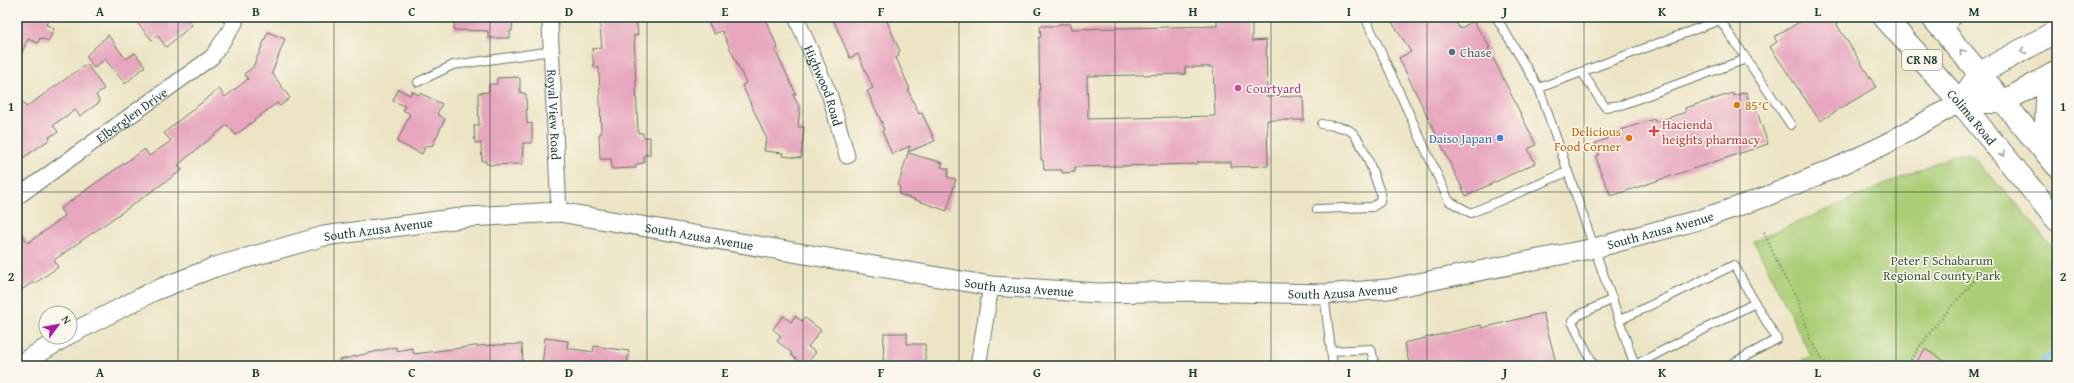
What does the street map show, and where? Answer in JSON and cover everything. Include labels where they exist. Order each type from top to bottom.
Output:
[{"type":"main road","name":"Colima Road","points":[[1884,17],[1960,102],[2057,220]]},
{"type":"main road","name":"CR N8","points":[[1945,22],[1980,73]]},
{"type":"main road","name":"South Azusa Avenue","points":[[1960,102],[1980,73],[2057,31]]},
{"type":"main road","name":"South Azusa Avenue","points":[[1960,102],[2003,102],[2057,72]]},
{"type":"main road","points":[[1980,73],[2057,166]]},
{"type":"main road","points":[[2057,88],[2047,99],[2046,124],[2057,166]]},
{"type":"street","name":"Royal View Road","points":[[548,17],[552,51],[559,212]]},
{"type":"street","name":"Highwood Road","points":[[796,17],[830,96],[847,156]]},
{"type":"street","name":"Elberglen Drive","points":[[17,197],[212,57],[232,20]]},
{"type":"street","name":"South Azusa Avenue","points":[[78,330],[154,291],[215,267],[324,236],[468,217],[559,212],[991,286],[1098,293],[1195,291],[1324,294],[1388,289],[1595,248],[1698,220],[1765,197],[1833,169],[1884,145],[1960,102]]},
{"type":"street","points":[[978,366],[991,286]]},
{"type":"street","points":[[17,366],[52,345]]},
{"type":"lane","points":[[1365,17],[1449,200],[1471,213],[1567,172]]},
{"type":"lane","points":[[1496,17],[1540,88],[1567,172],[1620,320],[1634,366],[1755,303]]},
{"type":"lane","points":[[1540,88],[1719,19],[1791,125]]},
{"type":"lane","points":[[418,82],[453,65],[552,51]]},
{"type":"lane","points":[[1582,72],[1605,107],[1622,105],[1746,59]]},
{"type":"lane","points":[[1317,209],[1372,207],[1380,202],[1381,194],[1361,145],[1354,134],[1348,129],[1322,124]]},
{"type":"lane","points":[[1620,320],[1734,265],[1777,340],[1728,366]]},
{"type":"lane","points":[[1324,294],[1333,366]]},
{"type":"lane","points":[[1594,366],[1572,322],[1579,315],[1612,299]]},
{"type":"lane","points":[[1331,351],[1371,348],[1375,366]]},
{"type":"path","points":[[1764,232],[1782,273],[1798,299],[1810,339],[1826,364],[1823,366]]},
{"type":"path","points":[[1906,366],[1933,328],[1966,289],[1976,281],[1981,268]]},
{"type":"green space","name":"Peter F Schabarum Regional County Park","points":[[1956,154],[1968,154],[1977,161],[2031,220],[2057,255],[2057,366],[1792,366],[1811,356],[1754,241]]},
{"type":"building","points":[[17,17],[50,17],[46,25],[54,28],[49,41],[40,38],[38,43],[28,39],[17,64]]},
{"type":"building","points":[[132,17],[185,17],[192,25],[166,47],[157,35],[152,40]]},
{"type":"building","points":[[454,17],[513,17],[510,38],[488,38],[488,31],[454,30]]},
{"type":"building","points":[[599,17],[636,17],[638,35],[634,35],[638,133],[643,133],[643,137],[650,137],[650,155],[644,155],[644,163],[636,164],[636,168],[612,169],[611,159],[600,159],[599,134],[601,134],[599,67],[594,68],[592,49],[602,48]]},
{"type":"building","points":[[716,17],[764,17],[778,48],[775,50],[796,94],[793,95],[800,108],[798,127],[804,127],[801,158],[782,156],[783,153],[764,151],[767,139],[742,85],[746,83],[722,31],[714,34],[708,21]]},
{"type":"building","points":[[832,17],[885,17],[900,51],[898,52],[899,56],[896,58],[910,89],[908,90],[919,114],[922,113],[935,141],[908,152],[910,146],[892,154],[882,131],[884,130],[882,123],[867,91],[873,88],[858,54],[850,58]]},
{"type":"building","name":"Courtyard","points":[[1217,17],[1252,17],[1252,41],[1266,40],[1267,97],[1303,96],[1304,120],[1267,120],[1268,166],[1231,167],[1231,162],[1197,162],[1197,164],[1075,167],[1075,172],[1062,173],[1062,170],[1044,170],[1043,160],[1041,160],[1040,26],[1059,26],[1059,24],[1071,24],[1072,29],[1217,26]],"holes":[[[1185,67],[1213,67],[1215,116],[1088,119],[1087,76],[1185,74]]]},
{"type":"building","points":[[1389,17],[1452,17],[1460,29],[1473,21],[1490,47],[1488,48],[1536,145],[1528,149],[1535,163],[1466,196],[1399,58],[1411,52]]},
{"type":"building","points":[[1808,17],[1832,17],[1876,87],[1820,121],[1770,47],[1777,42],[1774,37]]},
{"type":"building","points":[[268,32],[285,39],[272,73],[290,98],[280,106],[277,103],[236,135],[227,125],[178,165],[182,170],[54,260],[58,267],[34,284],[33,282],[17,293],[17,227],[28,243],[65,216],[60,209],[100,180],[145,149],[149,156],[171,141],[164,133],[177,122],[219,89],[225,97],[248,79],[244,74],[253,67]]},
{"type":"building","points":[[108,35],[126,59],[135,53],[145,66],[125,84],[105,59],[94,68],[86,56]]},
{"type":"building","points":[[87,64],[104,89],[96,95],[100,102],[80,116],[75,110],[53,125],[58,132],[49,137],[50,139],[17,162],[17,94],[26,107]]},
{"type":"building","points":[[518,77],[520,79],[520,92],[526,94],[527,124],[532,123],[532,143],[523,143],[522,164],[486,164],[486,161],[482,161],[481,143],[475,143],[474,125],[479,125],[478,93],[489,92],[489,84],[497,84],[497,78]]},
{"type":"building","points":[[398,89],[410,95],[412,91],[419,95],[420,93],[442,104],[437,114],[445,119],[432,146],[426,145],[422,154],[397,142],[410,114],[403,110],[405,106],[393,101]]},
{"type":"building","points":[[1746,92],[1750,104],[1754,103],[1768,144],[1611,196],[1599,168],[1596,156],[1599,155],[1595,143],[1607,139],[1606,135],[1654,119],[1655,122],[1686,112],[1685,108],[1733,93],[1734,96]]},
{"type":"building","points":[[908,153],[943,163],[941,167],[949,169],[947,177],[956,179],[947,211],[899,194],[900,187],[898,186]]},
{"type":"building","points":[[1543,313],[1557,366],[1410,366],[1404,343],[1481,325],[1482,328]]},
{"type":"building","points":[[783,316],[791,322],[795,316],[802,321],[805,318],[821,330],[808,347],[816,352],[805,366],[777,341],[781,336],[773,329]]},
{"type":"building","points":[[884,333],[907,333],[907,344],[925,344],[925,366],[883,366]]},
{"type":"building","points":[[545,338],[568,341],[567,348],[593,352],[594,346],[629,351],[627,366],[542,366]]},
{"type":"building","points":[[522,344],[523,366],[340,366],[339,360],[396,347],[397,351],[412,348],[414,354],[475,346]]},
{"type":"building","points":[[1925,349],[1952,366],[1914,366]]},
{"type":"waterway","points":[[2036,366],[2057,350]]},
{"type":"place","name":"Chase","points":[[1452,52]]},
{"type":"place","name":"Courtyard","points":[[1238,88]]},
{"type":"place","name":"85°C","points":[[1737,105]]},
{"type":"place","name":"Hacienda heights pharmacy","points":[[1654,131]]},
{"type":"place","name":"Daiso Japan","points":[[1500,138]]},
{"type":"place","name":"Delicious Food Corner","points":[[1629,138]]}]
